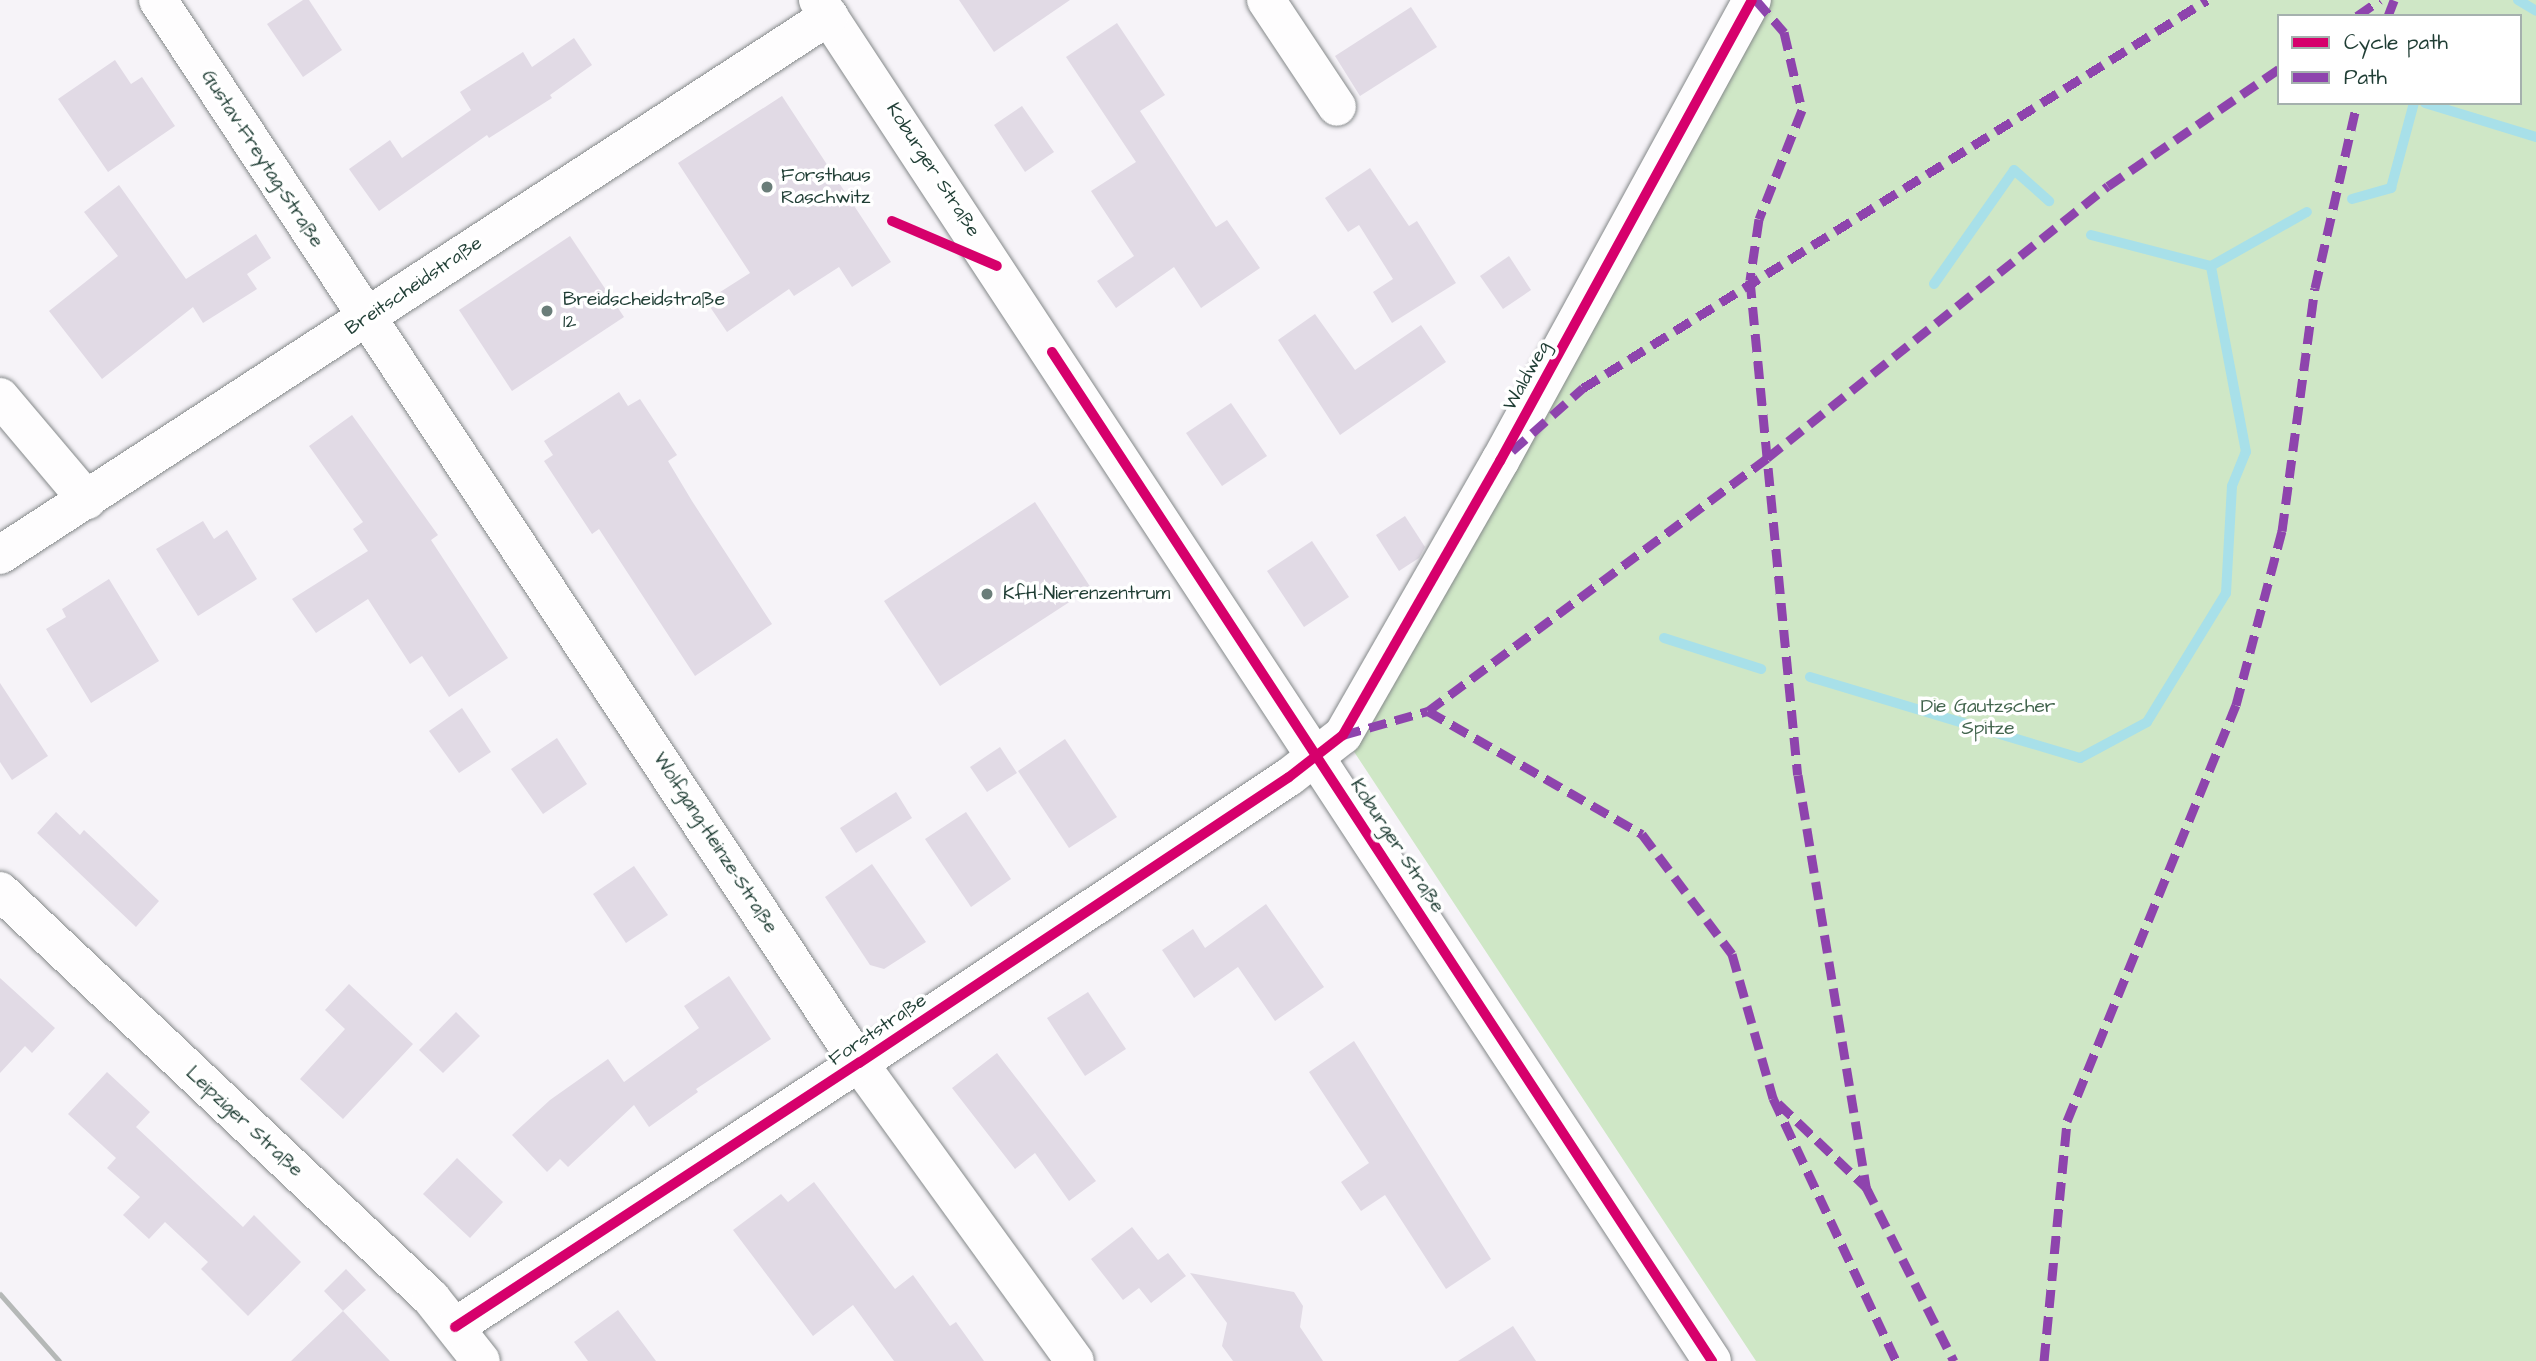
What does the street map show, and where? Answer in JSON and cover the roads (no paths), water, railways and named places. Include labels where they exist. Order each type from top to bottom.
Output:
[{"type":"street","name":"Gustav-Freytag-Straße","points":[[158,0],[369,316]]},
{"type":"street","points":[[1266,0],[1337,107]]},
{"type":"street","name":"Waldweg","points":[[1317,756],[1343,735],[1500,461],[1752,0]]},
{"type":"street","name":"Breitscheidstraße","points":[[0,555],[369,316],[823,8]]},
{"type":"street","name":"Koburger Straße","points":[[823,8],[1317,756],[1712,1361]]},
{"type":"street","name":"Wolfgang-Heinze-Straße","points":[[369,316],[859,1063],[1075,1361]]},
{"type":"street","points":[[0,397],[87,500]]},
{"type":"street","name":"Forststraße","points":[[454,1327],[859,1063],[1317,756]]},
{"type":"street","name":"Leipziger Straße","points":[[0,891],[431,1298],[481,1361]]},
{"type":"waterway","points":[[2518,0],[2536,11]]},
{"type":"waterway","points":[[2352,199],[2391,188],[2413,105]]},
{"type":"waterway","points":[[2432,105],[2536,137]]},
{"type":"waterway","points":[[1934,284],[2014,170],[2049,201]]},
{"type":"waterway","points":[[1810,677],[2080,758],[2147,722],[2226,593],[2232,486],[2246,452],[2211,266],[2307,212]]},
{"type":"waterway","points":[[2091,235],[2211,266]]},
{"type":"waterway","points":[[1664,638],[1761,669]]},
{"type":"railway","points":[[0,1294],[59,1361]]},
{"type":"place","name":"Forsthaus Raschwitz","points":[[767,187]]},
{"type":"place","name":"Breidscheidstraße 12","points":[[547,311]]},
{"type":"place","name":"KfH-Nierenzentrum","points":[[987,594]]},
{"type":"park label","name":"Die Gautzscher Spitze","points":[[1988,718]]}]
